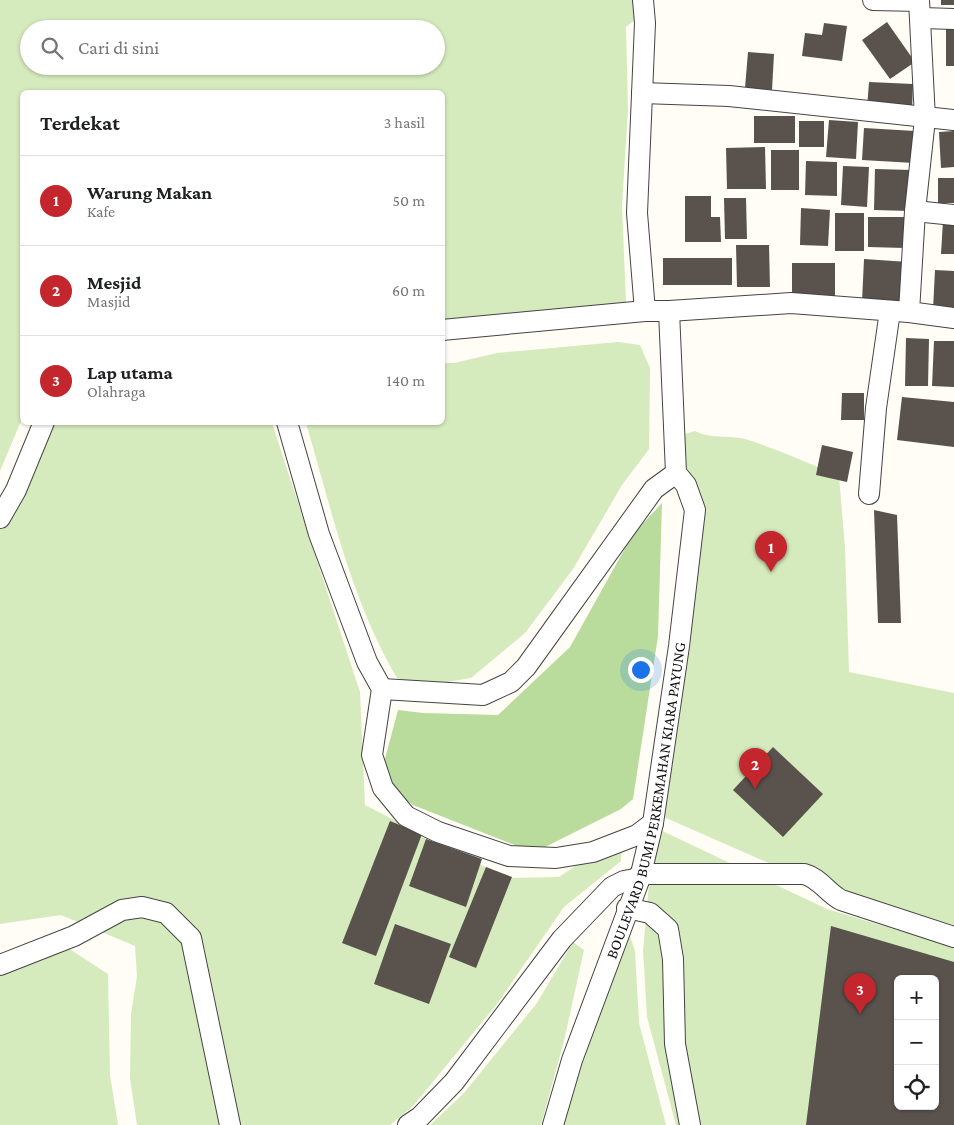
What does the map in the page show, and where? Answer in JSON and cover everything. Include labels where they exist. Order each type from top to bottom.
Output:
[{"type":"street","points":[[643,0],[645,23],[637,214],[645,310]]},
{"type":"street","points":[[873,0],[920,6],[954,19]]},
{"type":"street","points":[[869,494],[876,408],[899,311],[915,211],[925,119],[920,6]]},
{"type":"street","points":[[642,93],[729,96],[925,119],[954,120]]},
{"type":"street","points":[[915,211],[954,215]]},
{"type":"street","points":[[445,330],[645,310],[668,311],[791,303],[899,311],[954,318]]},
{"type":"street","points":[[382,689],[482,695],[510,682],[526,667],[654,489],[676,473],[668,311]]},
{"type":"street","points":[[0,518],[16,490],[43,425]]},
{"type":"street","points":[[288,425],[320,534],[367,662],[382,689],[372,755],[383,788],[406,816],[438,832],[509,856],[556,858],[593,852],[637,835],[653,823]]},
{"type":"street","name":"BOULEVARD BUMI PERKEMAHAN KIARA PAYUNG","points":[[553,1125],[572,1060],[640,876],[653,823],[679,646],[695,510],[686,485],[676,473]]},
{"type":"street","points":[[408,1125],[420,1117],[454,1082],[562,939],[612,887],[624,881],[640,876],[804,874],[818,880],[832,896],[841,900],[954,936]]},
{"type":"street","points":[[0,965],[74,936],[122,910],[142,907],[166,913],[191,938],[230,1125]]},
{"type":"street","points":[[627,908],[650,913],[668,929],[673,959],[675,1044],[690,1125]]},
{"type":"green space","points":[[0,0],[633,0],[635,20],[626,27],[628,109],[622,206],[626,302],[616,313],[445,331],[445,90],[20,90],[20,424],[0,471]]},
{"type":"green space","points":[[618,342],[640,345],[650,368],[649,449],[622,485],[573,569],[525,633],[471,678],[423,686],[397,678],[367,617],[344,553],[307,425],[445,425],[445,363],[454,363],[497,353]]},
{"type":"green space","points":[[46,425],[273,425],[360,692],[365,805],[507,878],[559,877],[622,835],[621,861],[564,907],[497,1004],[413,1106],[390,1125],[137,1125],[130,1079],[131,1014],[137,976],[135,946],[61,915],[0,924],[0,529]]},
{"type":"green space","points":[[695,431],[706,435],[745,439],[839,476],[845,548],[849,672],[954,693],[954,925],[835,892],[650,811],[682,592],[686,451],[681,435]]},
{"type":"green space","points":[[662,503],[658,636],[633,799],[621,809],[539,850],[517,846],[413,805],[386,786],[383,766],[398,710],[423,713],[498,715],[570,647],[633,534]]},
{"type":"green space","points":[[654,827],[827,909],[954,947],[954,1125],[676,1125],[647,1017],[643,951]]},
{"type":"green space","points":[[618,930],[628,930],[635,951],[639,1023],[666,1125],[562,1125]]},
{"type":"green space","points":[[573,942],[584,950],[564,1041],[541,1125],[430,1125],[464,1093],[537,1003]]},
{"type":"green space","points":[[68,948],[108,974],[110,1075],[118,1125],[0,1125],[0,959]]},
{"type":"building","points":[[941,0],[954,0],[954,5],[941,5]]},
{"type":"building","points":[[887,22],[915,62],[890,79],[862,40]]},
{"type":"building","points":[[824,23],[847,26],[842,61],[802,56],[805,33],[822,35]]},
{"type":"building","points":[[946,28],[954,28],[954,66],[946,66]]},
{"type":"building","points":[[748,52],[774,54],[772,90],[745,88]]},
{"type":"building","points":[[869,82],[913,84],[912,110],[867,108]]},
{"type":"building","points":[[754,116],[795,116],[795,143],[754,143]]},
{"type":"building","points":[[829,120],[858,122],[856,159],[826,157]]},
{"type":"building","points":[[799,121],[824,121],[824,147],[799,147]]},
{"type":"building","points":[[864,128],[915,131],[914,163],[862,160]]},
{"type":"building","points":[[954,131],[954,167],[941,168],[939,132]]},
{"type":"building","points":[[765,147],[766,189],[727,189],[726,148]]},
{"type":"building","points":[[771,150],[799,150],[799,190],[771,190]]},
{"type":"building","points":[[806,161],[837,162],[837,196],[805,195]]},
{"type":"building","points":[[843,166],[869,167],[867,207],[841,205]]},
{"type":"building","points":[[875,169],[912,170],[910,211],[874,210]]},
{"type":"building","points":[[938,178],[954,178],[954,203],[938,203]]},
{"type":"building","points":[[685,196],[711,196],[711,217],[720,217],[721,242],[685,242]]},
{"type":"building","points":[[724,198],[746,198],[747,239],[725,239]]},
{"type":"building","points":[[801,208],[830,210],[828,246],[800,245]]},
{"type":"building","points":[[835,213],[864,213],[864,251],[835,251]]},
{"type":"building","points":[[868,217],[906,217],[905,248],[868,247]]},
{"type":"building","points":[[943,221],[954,221],[954,254],[941,254]]},
{"type":"building","points":[[736,245],[769,245],[770,287],[737,287]]},
{"type":"building","points":[[663,258],[732,258],[732,285],[663,285]]},
{"type":"building","points":[[864,259],[908,262],[906,304],[862,302]]},
{"type":"building","points":[[792,263],[835,263],[835,298],[792,298]]},
{"type":"building","points":[[935,270],[954,271],[954,311],[933,310]]},
{"type":"building","points":[[906,338],[929,339],[928,386],[905,386]]},
{"type":"building","points":[[934,341],[954,341],[954,387],[932,386]]},
{"type":"building","points":[[842,393],[864,393],[864,420],[841,420]]},
{"type":"building","points":[[902,397],[954,402],[954,447],[897,440]]},
{"type":"building","points":[[822,445],[853,452],[847,482],[816,475]]},
{"type":"building","points":[[874,510],[897,515],[901,623],[878,623]]},
{"type":"building","points":[[773,747],[823,794],[783,837],[733,790]]},
{"type":"building","points":[[390,821],[422,834],[376,956],[342,943]]},
{"type":"building","points":[[426,839],[482,859],[466,907],[409,886]]},
{"type":"building","points":[[486,867],[512,877],[476,968],[449,957]]},
{"type":"building","points":[[395,924],[451,944],[429,1004],[374,984]]},
{"type":"building","points":[[831,926],[954,962],[954,1125],[806,1125]]},
{"type":"place","name":"Warung Makan","points":[[771,572]]},
{"type":"place","name":"Mesjid","points":[[755,789]]},
{"type":"place","name":"Lap utama","points":[[860,1014]]}]
